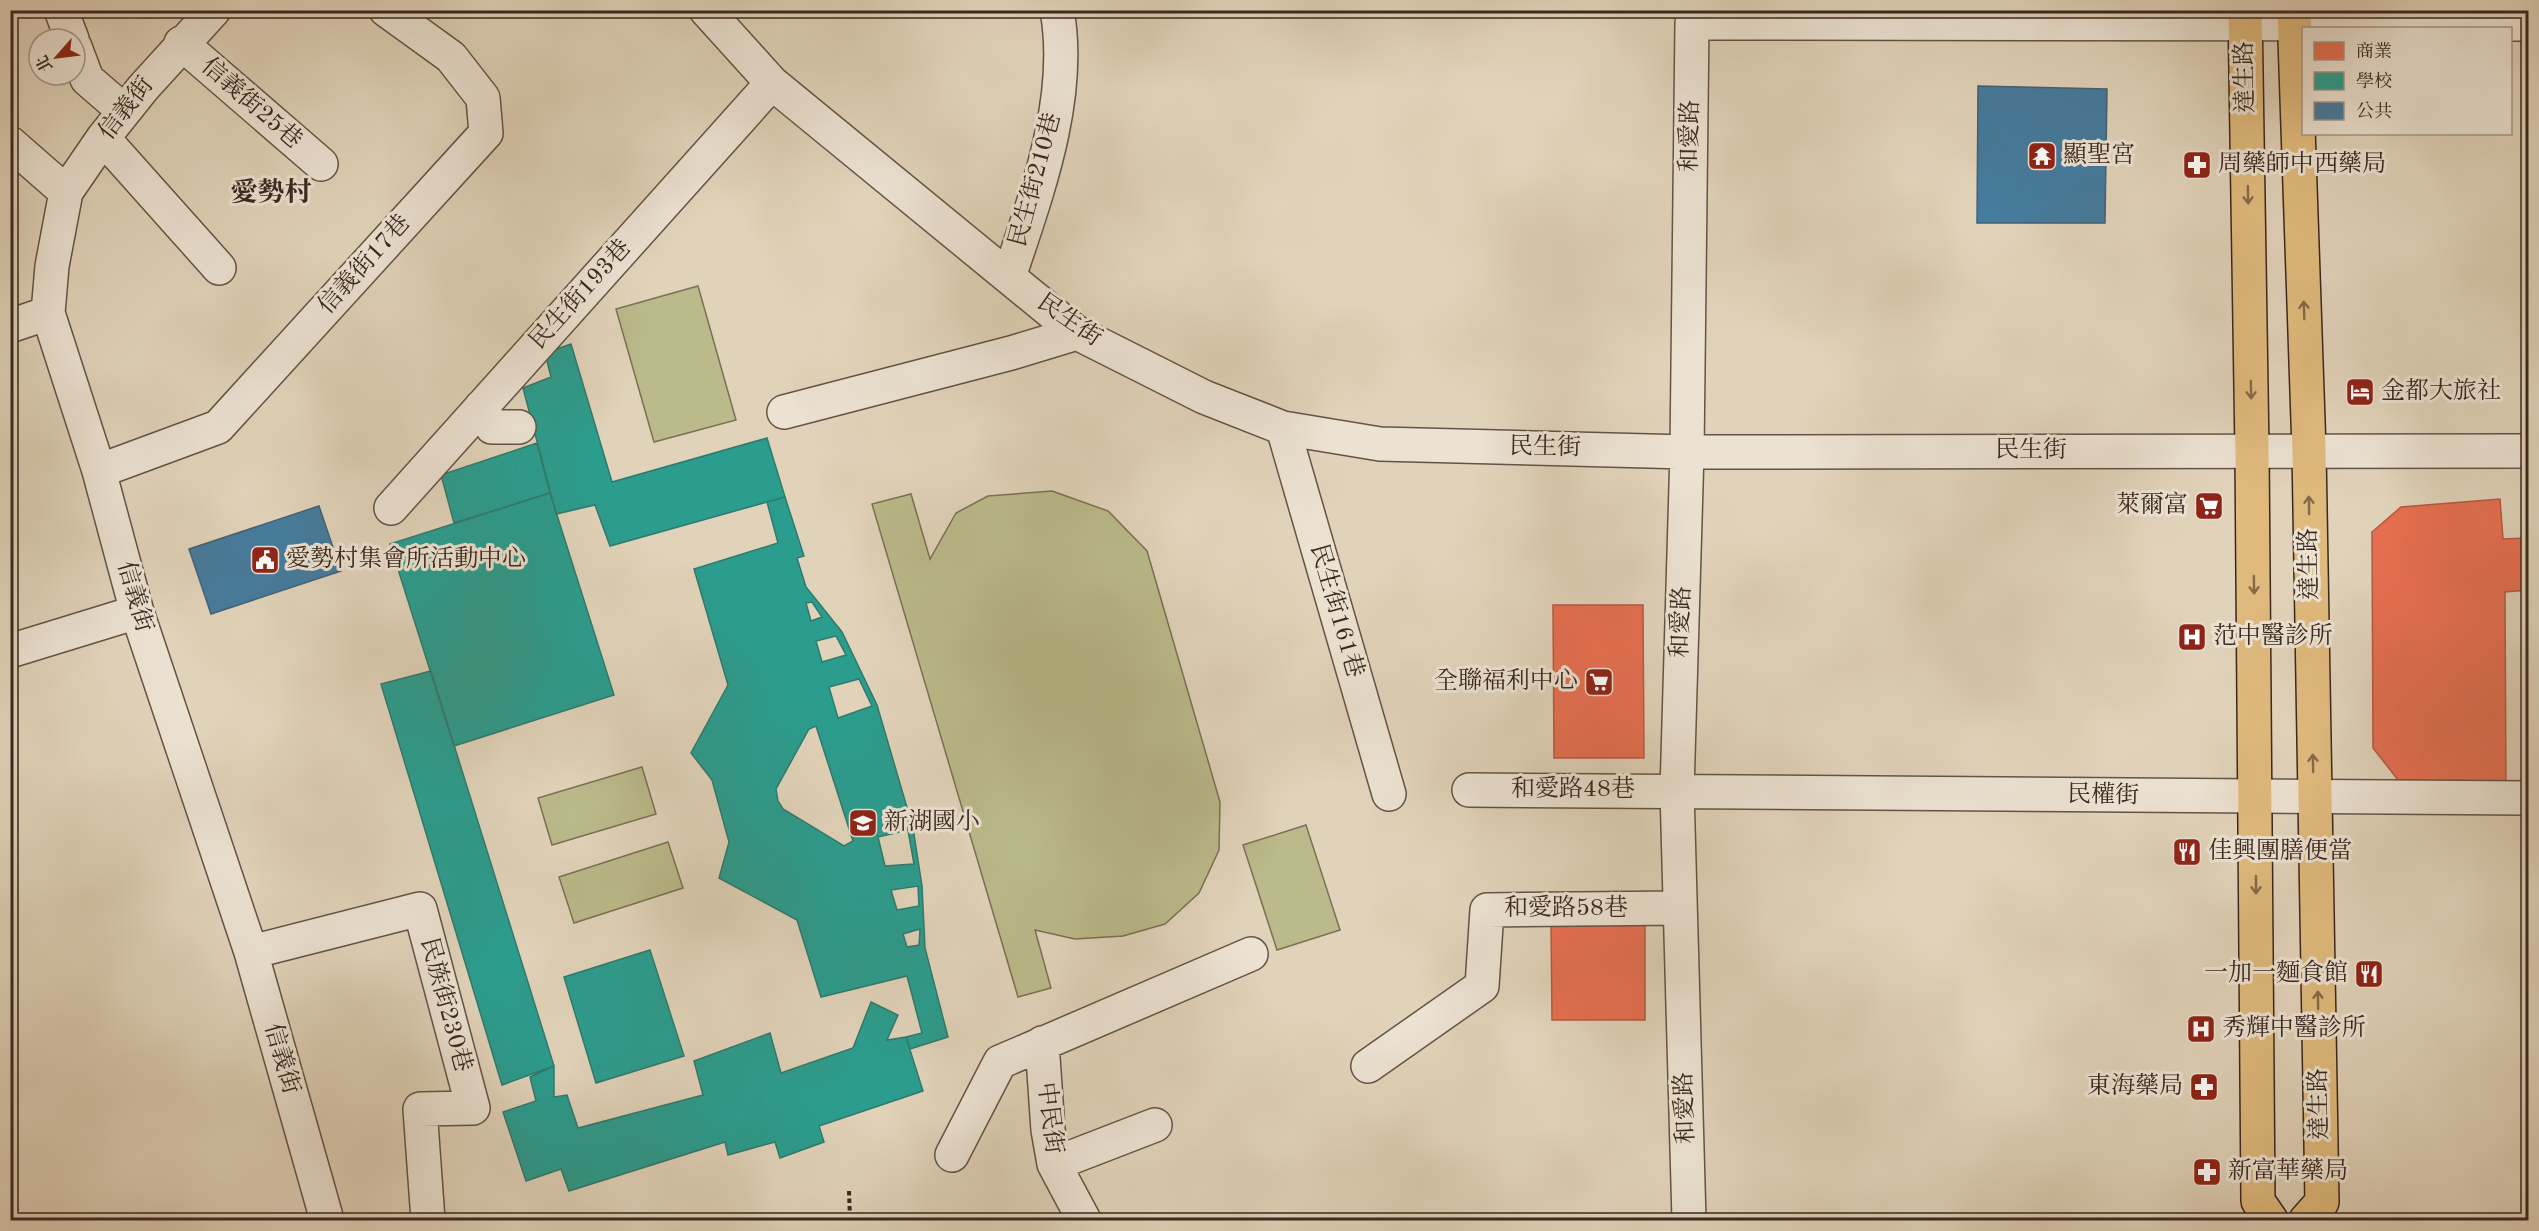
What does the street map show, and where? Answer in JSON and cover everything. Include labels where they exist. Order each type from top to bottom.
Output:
[{"type":"main road","name":"達生路","points":[[2245,17],[2252,451],[2258,1201],[2271,1221]]},
{"type":"main road","name":"達生路","points":[[2295,17],[2308,450],[2322,1202],[2306,1221]]},
{"type":"street","points":[[61,10],[67,27]]},
{"type":"street","name":"信義街","points":[[214,10],[181,44],[124,111],[66,192],[52,266],[48,313],[99,471],[137,612],[251,952],[327,1221]]},
{"type":"street","name":"信義街17巷","points":[[99,471],[218,427],[486,133],[483,98],[451,57],[386,10]]},
{"type":"street","name":"民生街","points":[[706,10],[772,83],[1077,333],[1204,398],[1283,428],[1380,444],[1687,452],[2529,451]]},
{"type":"street","name":"民生街210巷","points":[[1009,277],[1043,172],[1056,109],[1059,71],[1057,10]]},
{"type":"street","points":[[2245,17],[2529,24]]},
{"type":"street","name":"和愛路","points":[[1689,1221],[1677,791],[1687,452],[1692,23],[2245,17]]},
{"type":"street","name":"信義街25巷","points":[[181,44],[321,164]]},
{"type":"street","points":[[87,79],[124,111]]},
{"type":"street","name":"民生街193巷","points":[[391,508],[772,83]]},
{"type":"street","points":[[103,138],[219,268]]},
{"type":"street","points":[[10,143],[66,192]]},
{"type":"street","points":[[10,326],[48,313]]},
{"type":"street","points":[[784,412],[1011,353],[1077,333]]},
{"type":"street","points":[[481,408],[492,427],[519,427]]},
{"type":"street","name":"民生街161巷","points":[[1283,428],[1389,794]]},
{"type":"street","points":[[10,651],[137,612]]},
{"type":"street","name":"和愛路48巷","points":[[1469,790],[1677,791]]},
{"type":"street","name":"民權街","points":[[1677,791],[2255,798],[2529,798]]},
{"type":"street","name":"和愛路58巷","points":[[1368,1066],[1482,986],[1487,910],[1680,908]]},
{"type":"street","name":"民族街230巷","points":[[251,952],[420,909],[473,1108],[420,1109],[428,1221]]},
{"type":"street","points":[[952,1155],[1000,1062],[1251,954]]},
{"type":"street","name":"中民街","points":[[1042,1043],[1047,1130],[1054,1164],[1084,1221]]},
{"type":"street","points":[[1054,1164],[1155,1125]]},
{"type":"path","points":[[849,1191],[850,1221]]},
{"type":"green space","points":[[698,286],[736,420],[654,442],[616,309]]},
{"type":"green space","points":[[1052,491],[1108,511],[1147,551],[1220,802],[1219,850],[1199,893],[1165,924],[1123,936],[1075,939],[1035,930],[1051,988],[1018,997],[872,504],[911,494],[930,559],[956,513],[988,496]]},
{"type":"green space","points":[[642,767],[656,814],[552,845],[538,798]]},
{"type":"green space","points":[[1306,825],[1340,930],[1277,950],[1243,845]]},
{"type":"green space","points":[[668,842],[683,888],[574,923],[559,877]]},
{"type":"building: 商業","points":[[2500,499],[2503,539],[2528,538],[2528,590],[2505,592],[2506,788],[2402,785],[2373,748],[2372,532],[2401,507]]},
{"type":"building: 商業","name":"全聯福利中心","points":[[1553,605],[1643,605],[1644,758],[1554,758]]},
{"type":"building: 商業","points":[[1551,922],[1645,922],[1645,1020],[1552,1020]]},
{"type":"building: 學校","points":[[571,344],[612,482],[767,438],[785,497],[610,546],[595,505],[556,514],[523,388],[551,377],[545,353]]},
{"type":"building: 學校","points":[[537,443],[550,493],[454,523],[441,475]]},
{"type":"building: 學校","points":[[550,493],[614,695],[454,746],[390,544]]},
{"type":"building: 學校","points":[[785,497],[804,556],[797,558],[806,587],[842,632],[877,705],[913,828],[922,886],[925,948],[948,1037],[910,1049],[906,1037],[922,1033],[907,976],[821,997],[797,920],[719,878],[729,842],[712,780],[691,753],[728,685],[694,569],[778,543],[767,502]],"holes":[[[812,602],[822,617],[811,621],[806,603]],[[836,636],[846,655],[822,662],[816,641]],[[859,679],[872,706],[838,718],[829,687]],[[816,726],[853,841],[844,846],[783,809],[778,801],[776,789],[809,729]],[[908,830],[914,864],[885,866],[878,837]],[[918,886],[919,906],[897,910],[891,890]],[[920,929],[919,945],[907,947],[903,934]]]},
{"type":"building: 學校","points":[[431,671],[554,1066],[502,1085],[381,684]]},
{"type":"building: 學校","points":[[650,950],[684,1056],[596,1083],[564,977]]},
{"type":"building: 學校","points":[[871,1002],[898,1015],[887,1040],[906,1037],[923,1091],[819,1126],[824,1142],[780,1158],[775,1142],[728,1155],[725,1142],[569,1191],[561,1169],[526,1181],[503,1112],[536,1101],[530,1077],[554,1066],[554,1097],[567,1095],[578,1128],[703,1095],[694,1061],[770,1033],[781,1073],[853,1048]]},
{"type":"building: 公共","name":"顯聖宮","points":[[1978,86],[2107,89],[2105,223],[1977,223]]},
{"type":"building: 公共","name":"愛勢村集會所活動中心","points":[[319,506],[341,571],[211,614],[189,549]]},
{"type":"place","name":"顯聖宮","points":[[2042,156]]},
{"type":"place","name":"周藥師中西藥局","points":[[2197,165]]},
{"type":"place","name":"金都大旅社","points":[[2360,392]]},
{"type":"place","name":"萊爾富","points":[[2209,506]]},
{"type":"place","name":"愛勢村集會所活動中心","points":[[265,560]]},
{"type":"place","name":"范中醫診所","points":[[2192,637]]},
{"type":"place","name":"全聯福利中心","points":[[1599,682]]},
{"type":"place","name":"新湖國小","points":[[863,823]]},
{"type":"place","name":"佳興團膳便當","points":[[2187,852]]},
{"type":"place","name":"一加一麵食館","points":[[2369,974]]},
{"type":"place","name":"秀輝中醫診所","points":[[2201,1029]]},
{"type":"place","name":"東海藥局","points":[[2204,1087]]},
{"type":"place","name":"新富華藥局","points":[[2207,1172]]},
{"type":"district","name":"愛勢村","points":[[271,193]]}]
